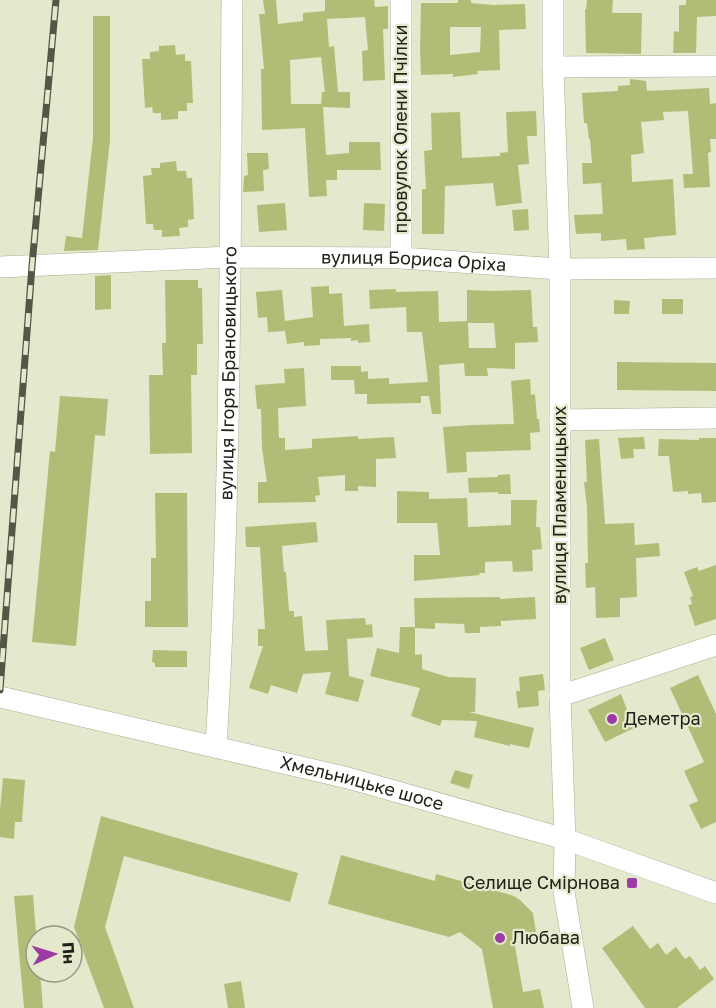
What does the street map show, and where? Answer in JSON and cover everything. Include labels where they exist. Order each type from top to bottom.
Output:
[{"type":"street","name":"вулиця Ігоря Брановицького","points":[[216,747],[227,472],[232,0]]},
{"type":"street","name":"провулок Олени Пчілки","points":[[401,0],[401,258]]},
{"type":"street","name":"вулиця Пламеницьких","points":[[553,0],[560,269],[560,696],[565,839],[564,892],[583,1008]]},
{"type":"street","points":[[553,67],[716,66]]},
{"type":"street","name":"вулиця Бориса Оріха","points":[[0,267],[230,256],[401,258],[560,269],[716,268]]},
{"type":"street","points":[[560,420],[716,418]]},
{"type":"street","points":[[560,696],[716,645]]},
{"type":"street","name":"Хмельницьке шосе","points":[[0,697],[348,778],[565,839],[716,893]]},
{"type":"building","points":[[263,0],[276,0],[278,24],[303,21],[303,13],[325,11],[325,0],[374,0],[375,7],[388,6],[388,29],[383,29],[385,80],[363,81],[362,51],[368,50],[365,17],[327,19],[329,47],[334,46],[338,92],[350,92],[350,108],[323,107],[326,155],[349,153],[349,142],[380,142],[381,170],[337,170],[337,180],[326,180],[327,196],[309,197],[305,128],[262,130],[261,69],[264,69],[259,14],[265,14]],"holes":[[[321,57],[325,92],[322,92],[321,104],[291,104],[290,60]]]},
{"type":"building","points":[[458,0],[471,0],[471,3],[493,5],[525,4],[526,29],[499,30],[500,70],[477,71],[478,74],[453,77],[453,74],[421,75],[421,3],[458,3]],"holes":[[[450,27],[481,27],[480,52],[450,55]]]},
{"type":"building","points":[[587,0],[613,0],[612,13],[642,13],[641,54],[586,53],[585,9]]},
{"type":"building","points":[[686,0],[716,0],[716,16],[697,17],[696,53],[673,53],[674,31],[679,32],[679,5],[686,5]]},
{"type":"building","points":[[93,16],[110,16],[110,140],[98,250],[64,251],[66,236],[82,238],[93,138]]},
{"type":"building","points":[[175,45],[176,55],[185,54],[185,61],[191,61],[193,103],[187,103],[187,111],[178,111],[178,119],[161,120],[161,113],[153,113],[152,107],[145,108],[142,59],[150,59],[150,52],[159,51],[159,46]]},
{"type":"building","points":[[630,79],[646,81],[647,91],[709,88],[710,104],[716,103],[716,139],[710,139],[711,152],[708,153],[710,187],[684,188],[683,174],[693,174],[688,111],[663,112],[664,120],[641,122],[644,153],[631,155],[632,182],[673,179],[676,235],[644,238],[645,249],[627,250],[626,239],[601,241],[601,233],[576,234],[574,215],[603,214],[601,183],[583,184],[582,163],[592,163],[587,123],[584,123],[582,93],[618,91],[618,86],[630,85]]},
{"type":"building","points":[[536,111],[537,136],[527,136],[529,164],[518,165],[522,203],[496,206],[493,183],[445,186],[444,234],[422,234],[422,189],[426,189],[424,151],[432,150],[431,113],[460,112],[462,158],[500,156],[500,153],[508,152],[506,112]]},
{"type":"building","points":[[247,153],[268,153],[269,169],[263,170],[264,191],[243,192],[244,176],[248,175]]},
{"type":"building","points":[[176,161],[177,171],[186,171],[187,178],[192,178],[194,219],[188,220],[188,227],[179,228],[180,236],[162,237],[162,230],[154,230],[153,224],[146,224],[143,176],[152,175],[151,168],[160,168],[160,163]]},
{"type":"building","points":[[285,203],[287,230],[259,232],[257,205]]},
{"type":"building","points":[[364,203],[385,204],[384,231],[363,230]]},
{"type":"building","points":[[528,209],[529,230],[514,231],[512,210]]},
{"type":"building","points":[[111,275],[111,309],[95,310],[95,276]]},
{"type":"building","points":[[165,280],[198,280],[198,288],[202,288],[203,344],[197,344],[197,375],[191,375],[192,453],[150,454],[149,375],[163,375],[162,343],[166,343]]},
{"type":"building","points":[[329,286],[329,294],[342,293],[344,326],[369,324],[370,342],[358,343],[358,340],[351,341],[351,338],[320,339],[320,345],[304,346],[304,342],[287,344],[285,331],[268,332],[267,317],[258,318],[256,292],[282,290],[285,321],[313,317],[311,287]]},
{"type":"building","points":[[369,290],[438,291],[439,322],[467,321],[467,290],[531,290],[533,327],[537,327],[538,342],[515,343],[515,369],[487,368],[488,376],[465,376],[464,363],[439,365],[441,414],[432,414],[429,396],[421,396],[421,403],[367,404],[367,394],[355,394],[354,380],[331,380],[331,366],[361,366],[361,372],[368,371],[368,379],[389,378],[389,384],[428,382],[422,332],[407,332],[406,307],[370,309]],"holes":[[[468,323],[494,323],[496,348],[469,348]]]},
{"type":"building","points":[[662,299],[683,299],[683,314],[662,314]]},
{"type":"building","points":[[614,300],[630,301],[629,314],[614,314]]},
{"type":"building","points":[[617,362],[716,363],[716,391],[617,390]]},
{"type":"building","points":[[304,368],[306,406],[278,408],[279,438],[285,438],[285,450],[312,448],[312,439],[358,436],[358,439],[394,437],[396,458],[376,459],[376,487],[358,486],[358,491],[345,491],[345,475],[318,477],[320,495],[315,496],[316,502],[258,503],[258,482],[267,482],[262,448],[261,409],[257,409],[255,385],[285,383],[284,369]]},
{"type":"building","points":[[530,379],[531,395],[535,394],[540,432],[530,433],[531,450],[466,452],[467,472],[447,473],[443,427],[514,424],[511,381]]},
{"type":"building","points":[[60,396],[108,399],[105,436],[95,435],[76,646],[32,642],[50,451],[55,452]]},
{"type":"building","points":[[644,437],[645,449],[633,449],[634,458],[621,459],[618,438]]},
{"type":"building","points":[[699,438],[716,438],[716,502],[702,503],[701,493],[673,492],[669,456],[658,456],[659,439],[699,440]]},
{"type":"building","points":[[599,439],[605,524],[634,523],[635,545],[659,543],[660,556],[636,558],[637,597],[620,598],[620,617],[596,618],[595,587],[586,588],[585,563],[588,563],[584,482],[587,482],[585,440]]},
{"type":"building","points":[[510,474],[511,494],[469,493],[468,478],[498,477],[498,475]]},
{"type":"building","points":[[397,491],[429,492],[429,499],[467,498],[468,527],[511,525],[511,500],[537,500],[536,527],[540,527],[542,549],[532,550],[533,571],[513,572],[512,561],[485,562],[485,573],[479,573],[480,575],[414,581],[414,555],[440,555],[437,523],[397,523]]},
{"type":"building","points":[[155,493],[187,493],[188,627],[145,627],[145,601],[151,601],[151,558],[156,558]]},
{"type":"building","points":[[316,522],[318,542],[282,546],[289,611],[294,611],[294,617],[302,616],[305,651],[328,650],[326,620],[365,618],[366,625],[372,624],[373,637],[347,639],[349,676],[364,680],[358,702],[325,694],[331,672],[303,674],[297,693],[271,685],[268,694],[249,688],[263,646],[258,646],[258,629],[265,629],[260,547],[246,547],[245,527]]},
{"type":"building","points":[[716,565],[716,619],[695,626],[688,605],[692,604],[690,597],[693,596],[684,572],[697,567],[699,571]]},
{"type":"building","points":[[500,597],[500,599],[535,597],[536,619],[501,621],[501,626],[480,627],[480,633],[465,633],[464,624],[435,623],[435,629],[415,628],[415,655],[422,654],[422,669],[448,677],[476,678],[475,712],[469,712],[534,728],[529,748],[474,737],[477,721],[442,720],[440,726],[411,716],[420,688],[370,676],[377,648],[399,653],[400,627],[415,627],[414,598]]},
{"type":"building","points":[[605,638],[614,660],[589,670],[580,648]]},
{"type":"building","points":[[153,650],[187,651],[187,667],[155,667],[155,663],[152,662]]},
{"type":"building","points":[[543,674],[545,690],[538,691],[539,706],[518,708],[516,691],[520,691],[519,677]]},
{"type":"building","points":[[698,675],[716,714],[716,822],[701,829],[689,805],[698,801],[684,771],[704,762],[670,688]]},
{"type":"building","name":"Деметра","points":[[621,694],[634,728],[605,742],[588,710]]},
{"type":"building","points":[[455,770],[473,775],[469,789],[450,783]]},
{"type":"building","points":[[3,778],[25,780],[22,822],[15,822],[14,839],[0,837]]},
{"type":"building","points":[[101,816],[298,873],[290,902],[124,856],[105,927],[134,1008],[104,1008],[84,954],[84,924],[75,924]]},
{"type":"building","points":[[341,855],[435,881],[436,874],[514,896],[520,900],[533,913],[536,932],[513,935],[523,992],[540,989],[544,1008],[493,1008],[482,949],[460,932],[449,937],[328,904]]},
{"type":"building","points":[[33,895],[35,924],[24,924],[24,984],[41,984],[43,1008],[24,1008],[14,896]]},
{"type":"building","points":[[633,926],[650,949],[658,943],[666,955],[676,947],[685,959],[690,956],[700,970],[705,966],[714,979],[677,1008],[645,1008],[602,948]]},
{"type":"building","points":[[241,981],[245,1008],[228,1008],[224,984]]},
{"type":"railway","points":[[0,690],[32,266],[56,0]]},
{"type":"place","name":"Деметра","points":[[612,719]]},
{"type":"place","name":"Селище Смірнова","points":[[632,883]]},
{"type":"place","name":"Любава","points":[[500,938]]}]
